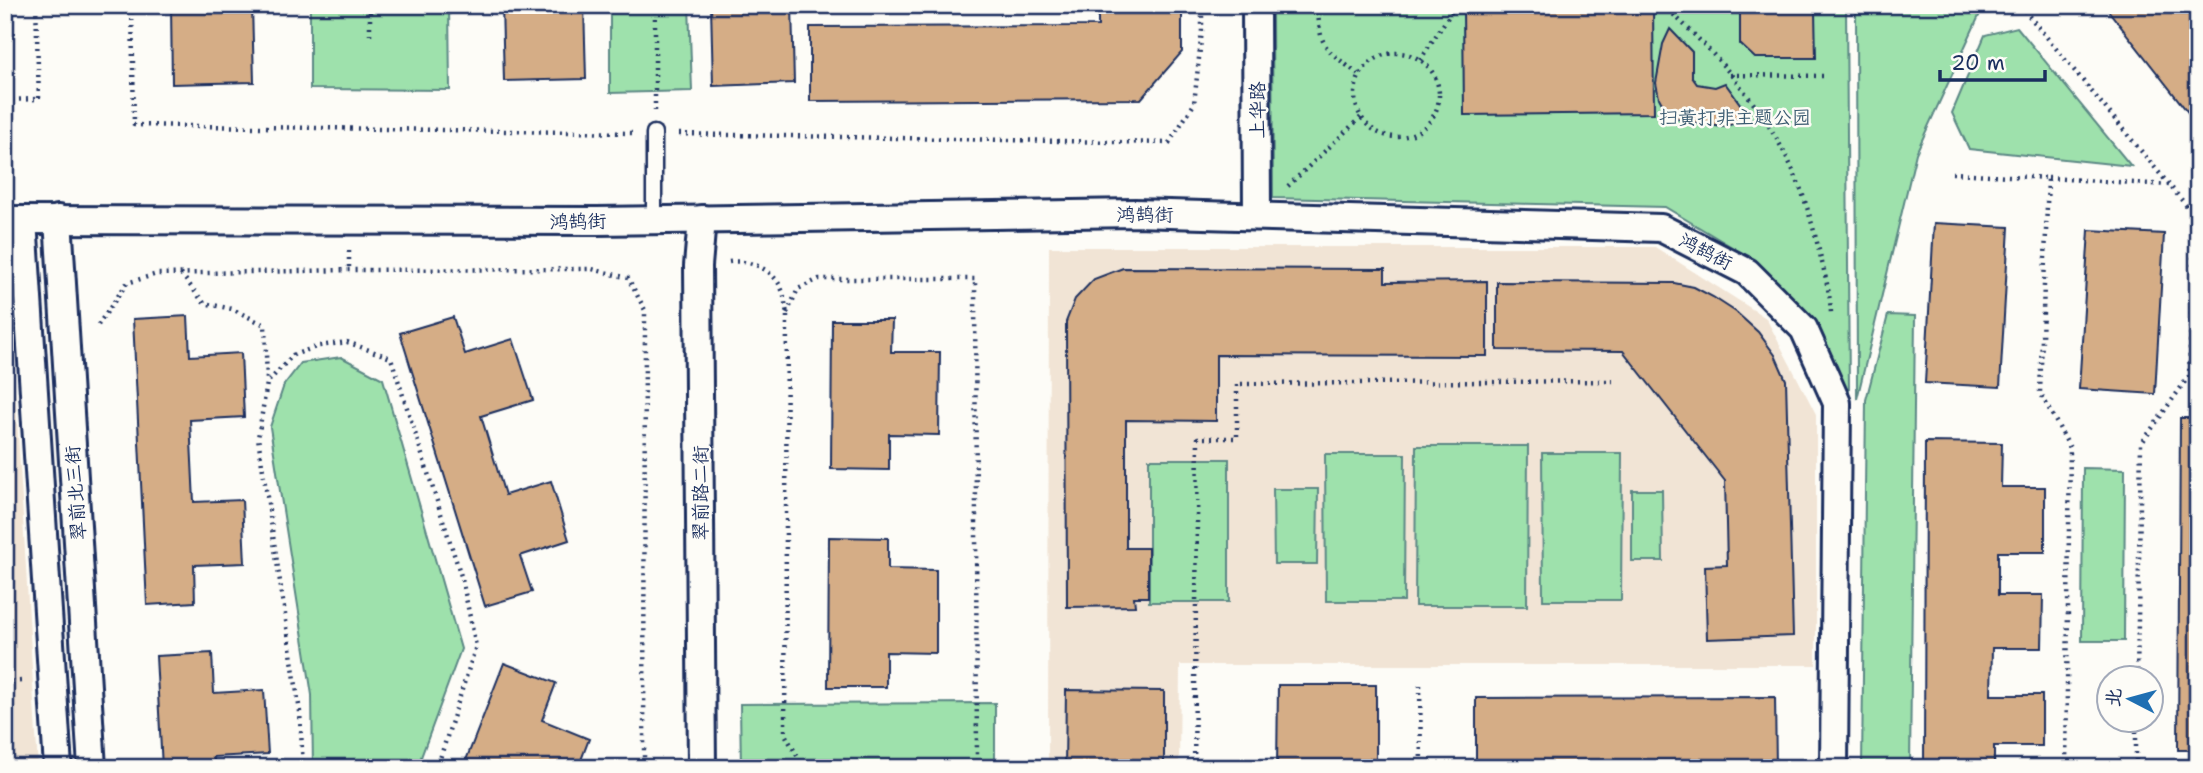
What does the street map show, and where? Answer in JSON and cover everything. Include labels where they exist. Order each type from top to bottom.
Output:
[{"type":"street","name":"上华路","points":[[1256,5],[1257,215]]},
{"type":"street","name":"鸿鹄街","points":[[14,220],[347,222],[1135,213],[1661,228],[1747,272],[1804,329],[1837,403],[1834,768]]},
{"type":"street","name":"翠前北三街","points":[[58,219],[92,768]]},
{"type":"street","name":"翠前路二街","points":[[702,219],[698,266],[702,768]]},
{"type":"street","name":"翠前北三街","points":[[14,220],[58,768]]},
{"type":"lane","points":[[654,133],[654,220]]},
{"type":"path","points":[[5,100],[39,99],[36,5]]},
{"type":"path","points":[[370,5],[370,37]]},
{"type":"path","points":[[654,133],[655,5]]},
{"type":"path","points":[[1318,5],[1321,40],[1359,75]]},
{"type":"path","points":[[1420,60],[1456,5]]},
{"type":"path","points":[[1663,5],[1756,106],[1793,169],[1811,222],[1831,299],[1832,348],[1818,361]]},
{"type":"path","points":[[2020,5],[2195,216],[2189,376],[2141,444],[2137,664]]},
{"type":"path","points":[[1393,52],[1420,60],[1430,69],[1437,81],[1439,95],[1430,120],[1420,130],[1408,135],[1395,137],[1381,134],[1361,117],[1355,89],[1359,75],[1367,64],[1379,56],[1393,52]]},
{"type":"path","points":[[1730,75],[1828,76]]},
{"type":"path","points":[[1257,215],[1361,117]]},
{"type":"path","points":[[1952,173],[2169,185]]},
{"type":"path","points":[[2048,178],[2040,392],[2070,449],[2066,767],[2105,768]]},
{"type":"path","points":[[698,266],[741,260],[767,270],[782,288],[787,313],[785,734],[804,768]]},
{"type":"path","points":[[97,335],[98,323],[127,283],[156,274],[592,269],[628,278],[645,310],[644,768]]},
{"type":"path","points":[[180,273],[204,303],[232,309],[265,326],[267,383],[258,438],[300,712],[303,768]]},
{"type":"path","points":[[787,313],[798,289],[819,279],[975,279],[977,768]]},
{"type":"path","points":[[267,383],[293,355],[318,346],[347,342],[391,358],[463,579],[476,646],[437,768]]},
{"type":"path","points":[[1194,768],[1198,438],[1237,439],[1237,384],[1613,381]]},
{"type":"path","points":[[5,483],[5,494]]},
{"type":"path","points":[[1420,685],[1421,768]]},
{"type":"path","points":[[2136,734],[2136,768]]},
{"type":"shaded area","points":[[6,235],[38,768],[5,768]]},
{"type":"shaded area","points":[[1049,247],[1655,247],[1766,318],[1816,414],[1816,665],[1180,665],[1179,768],[1048,768]]},
{"type":"green space","points":[[310,5],[449,5],[450,90],[310,89]]},
{"type":"green space","points":[[610,5],[689,5],[692,91],[610,93]]},
{"type":"green space","name":"扫黄打非主题公园","points":[[1272,5],[1846,5],[1849,394],[1810,319],[1747,256],[1665,207],[1273,198]]},
{"type":"green space","points":[[1856,5],[1984,5],[1916,153],[1857,399]]},
{"type":"green space","points":[[2017,27],[2131,166],[1969,149],[1952,113],[1985,35]]},
{"type":"green space","points":[[1888,315],[1915,316],[1910,768],[1862,768],[1866,400]]},
{"type":"green space","points":[[341,357],[383,379],[461,649],[417,768],[313,768],[312,695],[270,427],[284,385],[301,363]]},
{"type":"green space","points":[[1416,446],[1528,446],[1527,606],[1415,606]]},
{"type":"green space","points":[[1542,453],[1622,453],[1621,600],[1543,600]]},
{"type":"green space","points":[[1325,454],[1405,454],[1404,601],[1326,601]]},
{"type":"green space","points":[[1149,459],[1229,459],[1229,602],[1149,602]]},
{"type":"green space","points":[[2083,468],[2125,469],[2124,641],[2082,641]]},
{"type":"green space","points":[[1273,489],[1318,489],[1317,564],[1274,564]]},
{"type":"green space","points":[[1632,490],[1662,490],[1663,561],[1632,561]]},
{"type":"green space","points":[[995,703],[995,768],[741,768],[740,704]]},
{"type":"building","points":[[171,5],[252,5],[254,82],[172,84]]},
{"type":"building","points":[[502,5],[584,5],[586,79],[504,81]]},
{"type":"building","points":[[711,5],[792,5],[794,83],[713,86]]},
{"type":"building","points":[[1098,5],[1182,5],[1182,52],[1141,99],[810,101],[810,27],[1098,26]]},
{"type":"building","points":[[1653,5],[1654,113],[1464,115],[1463,6]]},
{"type":"building","points":[[2104,5],[2194,5],[2198,10],[2198,125]]},
{"type":"building","points":[[1740,11],[1815,11],[1816,58],[1755,58],[1740,44]]},
{"type":"building","points":[[1670,29],[1692,52],[1692,77],[1697,84],[1715,87],[1725,83],[1751,119],[1722,127],[1686,121],[1674,117],[1665,109],[1656,83],[1663,44]]},
{"type":"building","points":[[1934,223],[2009,227],[2000,387],[1925,383]]},
{"type":"building","points":[[2089,230],[2164,234],[2155,394],[2079,389]]},
{"type":"building","points":[[1123,268],[1385,269],[1385,282],[1487,281],[1487,356],[1216,355],[1216,421],[1126,420],[1126,548],[1148,548],[1148,597],[1134,597],[1135,606],[1067,607],[1066,322],[1075,299],[1094,279]]},
{"type":"building","points":[[1497,282],[1674,283],[1694,287],[1713,297],[1736,312],[1758,332],[1775,355],[1786,380],[1793,636],[1707,639],[1705,566],[1727,565],[1725,481],[1623,351],[1497,350]]},
{"type":"building","points":[[188,316],[190,356],[241,353],[244,417],[190,420],[194,502],[242,500],[245,563],[194,565],[195,602],[147,605],[133,319]]},
{"type":"building","points":[[453,317],[465,354],[513,339],[533,400],[481,416],[505,495],[551,481],[569,540],[520,556],[532,592],[485,606],[400,333]]},
{"type":"building","points":[[832,320],[892,320],[891,352],[940,352],[939,435],[889,434],[889,470],[831,469]]},
{"type":"building","points":[[2180,418],[2198,418],[2198,750],[2178,750]]},
{"type":"building","points":[[1925,442],[2002,443],[2001,487],[2045,487],[2045,552],[1998,552],[1998,595],[2043,595],[2042,648],[1992,648],[1991,695],[2042,695],[2042,746],[1994,746],[1994,768],[1924,768]]},
{"type":"building","points":[[829,537],[888,538],[888,569],[936,570],[936,653],[886,652],[886,687],[828,687]]},
{"type":"building","points":[[212,653],[214,693],[264,690],[268,754],[214,757],[214,768],[162,768],[156,656]]},
{"type":"building","points":[[504,663],[556,683],[542,720],[589,739],[578,768],[463,768]]},
{"type":"building","points":[[1278,685],[1376,685],[1376,768],[1277,768]]},
{"type":"building","points":[[1066,690],[1164,691],[1164,768],[1065,768]]},
{"type":"building","points":[[1775,697],[1776,768],[1476,768],[1476,698]]}]
